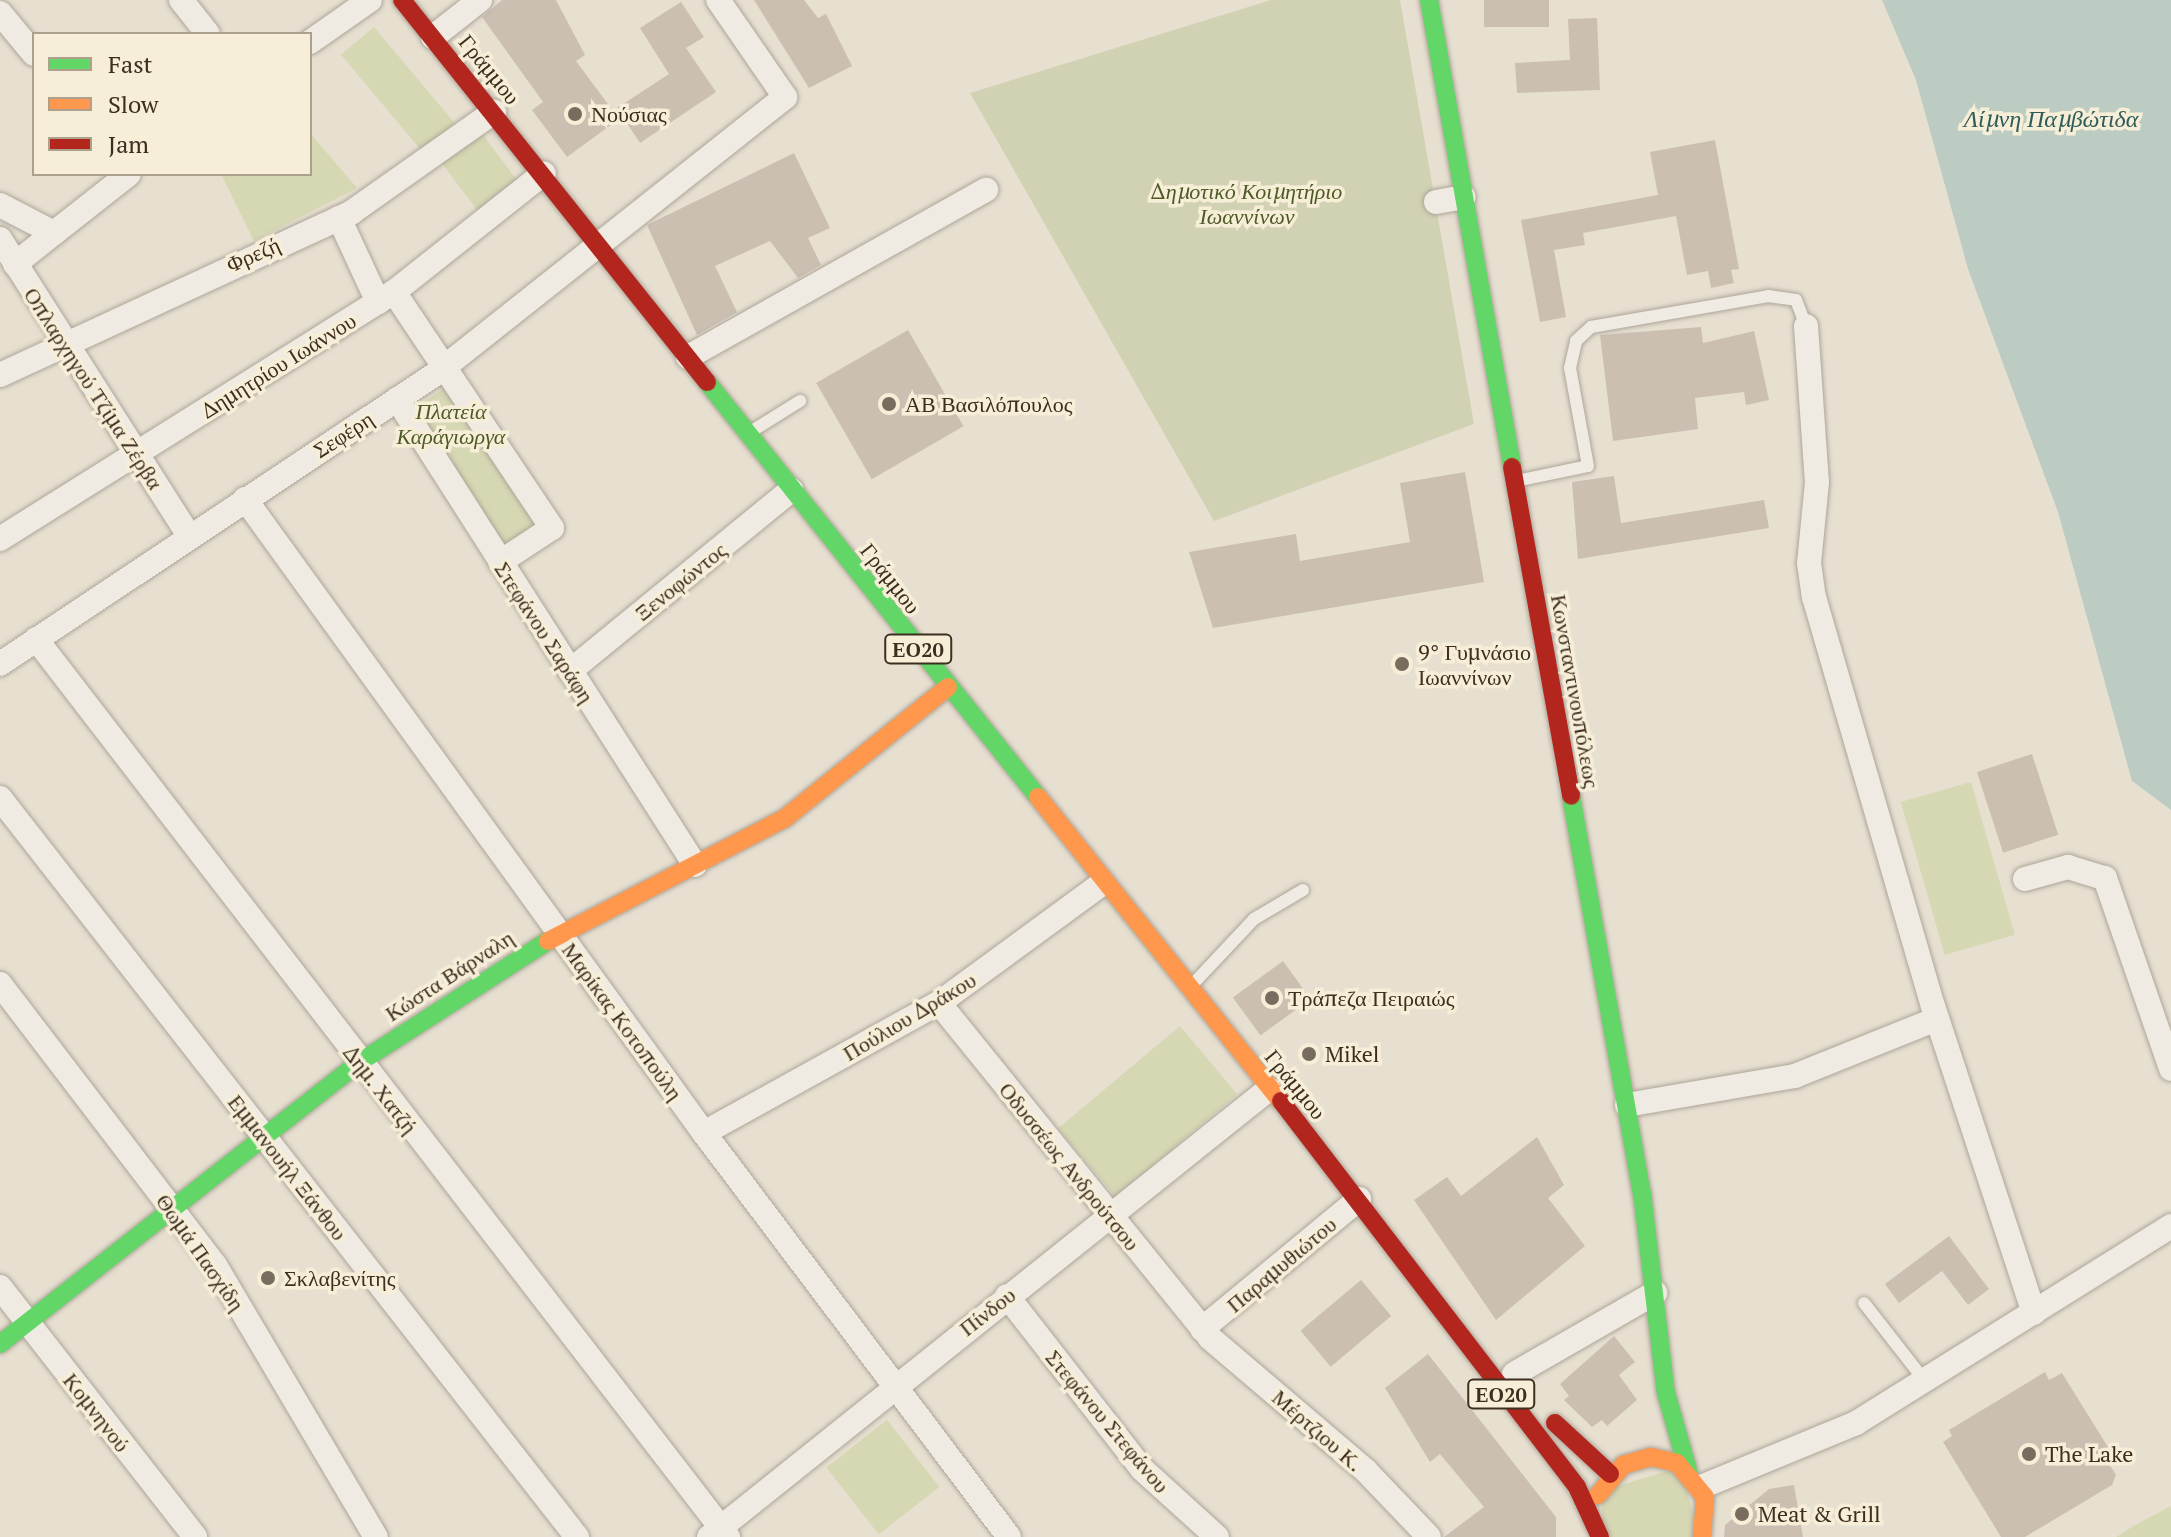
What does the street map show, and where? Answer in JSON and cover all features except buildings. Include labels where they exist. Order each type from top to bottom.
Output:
[{"type":"main road","name":"Γράμμου","points":[[402,0],[544,173],[1103,883],[1406,1258],[1514,1374],[1577,1449],[1610,1474],[1596,1500],[1599,1533]]},
{"type":"main road","name":"Κωνσταντινουπόλεως","points":[[1429,0],[1627,1105],[1655,1293],[1666,1393],[1701,1511]]},
{"type":"main road","name":"Κώστα Βάρναλη","points":[[0,1344],[360,1062],[559,934],[695,865],[821,793],[948,687]]},
{"type":"main road","name":"Γράμμου","points":[[1406,1258],[1462,1346],[1577,1487],[1599,1533]]},
{"type":"main road","name":"Κωνσταντινουπόλεως","points":[[1638,1459],[1655,1439],[1666,1393]]},
{"type":"main road","points":[[1610,1474],[1638,1459],[1664,1459],[1701,1511]]},
{"type":"street","points":[[181,0],[206,32]]},
{"type":"street","points":[[312,41],[370,0]]},
{"type":"street","points":[[433,37],[480,0]]},
{"type":"street","name":"Σεφέρη","points":[[0,664],[446,366],[785,97],[718,0]]},
{"type":"street","points":[[0,13],[32,52]]},
{"type":"street","name":"Φρεζή","points":[[0,375],[339,218],[494,112]]},
{"type":"street","name":"Δημητρίου Ιωάννου","points":[[0,539],[386,297],[544,173]]},
{"type":"street","points":[[15,264],[126,176]]},
{"type":"street","points":[[688,357],[986,190]]},
{"type":"street","points":[[1436,202],[1464,197]]},
{"type":"street","points":[[0,205],[54,233]]},
{"type":"street","points":[[339,218],[386,297],[446,366],[552,528],[500,562]]},
{"type":"street","name":"Οπλαρχηγού Τζίμα Ζέρβα","points":[[0,239],[189,536]]},
{"type":"street","points":[[1806,326],[1817,482],[1814,597],[1937,1019],[2034,1313]]},
{"type":"street","name":"Στεφάνου Σαράφη","points":[[397,399],[695,865]]},
{"type":"street","name":"Ξενοφώντος","points":[[570,671],[791,490]]},
{"type":"street","name":"Μαρίκας Κοτοπούλη","points":[[245,499],[704,1133],[1009,1537]]},
{"type":"street","name":"Δημ. Χατζή","points":[[36,639],[719,1534]]},
{"type":"street","name":"Εμμανουήλ Ξάνθου","points":[[0,798],[577,1537]]},
{"type":"street","points":[[2025,879],[2068,867],[2105,878],[2171,1069]]},
{"type":"street","name":"Πούλιου Δράκου","points":[[704,1133],[939,1003],[1103,883]]},
{"type":"street","name":"Θωμά Πασχίδη","points":[[0,984],[225,1279],[376,1537]]},
{"type":"street","name":"Οδυσσέως Ανδρούτσου","points":[[939,1003],[1202,1329]]},
{"type":"street","points":[[1627,1105],[1795,1076],[1937,1019]]},
{"type":"street","name":"Πίνδου","points":[[719,1534],[894,1384],[1269,1089]]},
{"type":"street","name":"Παραμυθιώτου","points":[[1202,1329],[1359,1199]]},
{"type":"street","points":[[1701,1511],[1755,1469],[1856,1423],[2171,1226]]},
{"type":"street","name":"Κομνηνού","points":[[0,1287],[195,1537]]},
{"type":"street","points":[[1514,1374],[1655,1293]]},
{"type":"street","name":"Στεφάνου Στεφάνου","points":[[1007,1296],[1142,1469],[1217,1537]]},
{"type":"street","name":"Μέρτζιου Κ.","points":[[1202,1329],[1366,1471],[1429,1537]]},
{"type":"lane","points":[[1514,482],[1588,466],[1570,368],[1576,341],[1591,327],[1768,296],[1796,300],[1806,326]]},
{"type":"lane","points":[[747,433],[800,401]]},
{"type":"lane","points":[[1188,988],[1254,919],[1303,890]]},
{"type":"lane","points":[[1864,1303],[1925,1381]]},
{"type":"green space","name":"Δημοτικό Κοιμητήριο Ιωαννίνων","points":[[1271,0],[1400,0],[1474,424],[1214,521],[970,93]]},
{"type":"green space","points":[[374,27],[455,124],[422,151],[341,55]]},
{"type":"green space","points":[[480,131],[519,182],[479,212],[440,161]]},
{"type":"green space","points":[[312,135],[357,188],[254,241],[222,176],[312,176]]},
{"type":"green space","name":"Πλατεία Καράγιωργα","points":[[453,383],[541,524],[502,548],[414,407]]},
{"type":"green space","points":[[1971,782],[2015,935],[1945,955],[1901,802]]},
{"type":"green space","points":[[1180,1026],[1237,1094],[1115,1196],[1058,1128]]},
{"type":"green space","points":[[887,1420],[939,1487],[879,1534],[826,1467]]},
{"type":"green space","points":[[1680,1467],[1700,1537],[1602,1537],[1602,1491]]},
{"type":"green space","points":[[2171,1506],[2171,1537],[2116,1537],[2135,1525]]},
{"type":"water","name":"Λίμνη Παμβώτιδα","points":[[1882,0],[2171,0],[2171,810],[2132,781],[2058,512],[1968,269],[1916,80]]},
{"type":"traffic: fast","points":[[1429,0],[1512,467]]},
{"type":"traffic: fast","points":[[707,382],[1038,797]]},
{"type":"traffic: fast","points":[[1571,796],[1642,1193],[1666,1393],[1688,1470]]},
{"type":"traffic: fast","points":[[0,1344],[360,1062],[548,941]]},
{"type":"traffic: slow","points":[[548,941],[785,818],[948,687]]},
{"type":"traffic: slow","points":[[1038,797],[1281,1101]]},
{"type":"traffic: slow","points":[[1598,1495],[1623,1465],[1651,1457],[1677,1463],[1705,1497],[1702,1537]]},
{"type":"traffic: jam","points":[[402,0],[707,382]]},
{"type":"traffic: jam","points":[[1512,467],[1571,796]]},
{"type":"traffic: jam","points":[[1281,1101],[1577,1487],[1600,1537]]},
{"type":"traffic: jam","points":[[1555,1423],[1610,1474]]},
{"type":"place","name":"Νούσιας","points":[[575,114]]},
{"type":"place","name":"ΑΒ Βασιλόπουλος","points":[[889,404]]},
{"type":"place","name":"9° Γυμνάσιο Ιωαννίνων","points":[[1402,664]]},
{"type":"place","name":"Τράπεζα Πειραιώς","points":[[1272,998]]},
{"type":"place","name":"Mikel","points":[[1309,1054]]},
{"type":"place","name":"Σκλαβενίτης","points":[[268,1278]]},
{"type":"place","name":"The Lake","points":[[2029,1454]]},
{"type":"place","name":"Meat & Grill","points":[[1742,1514]]}]
